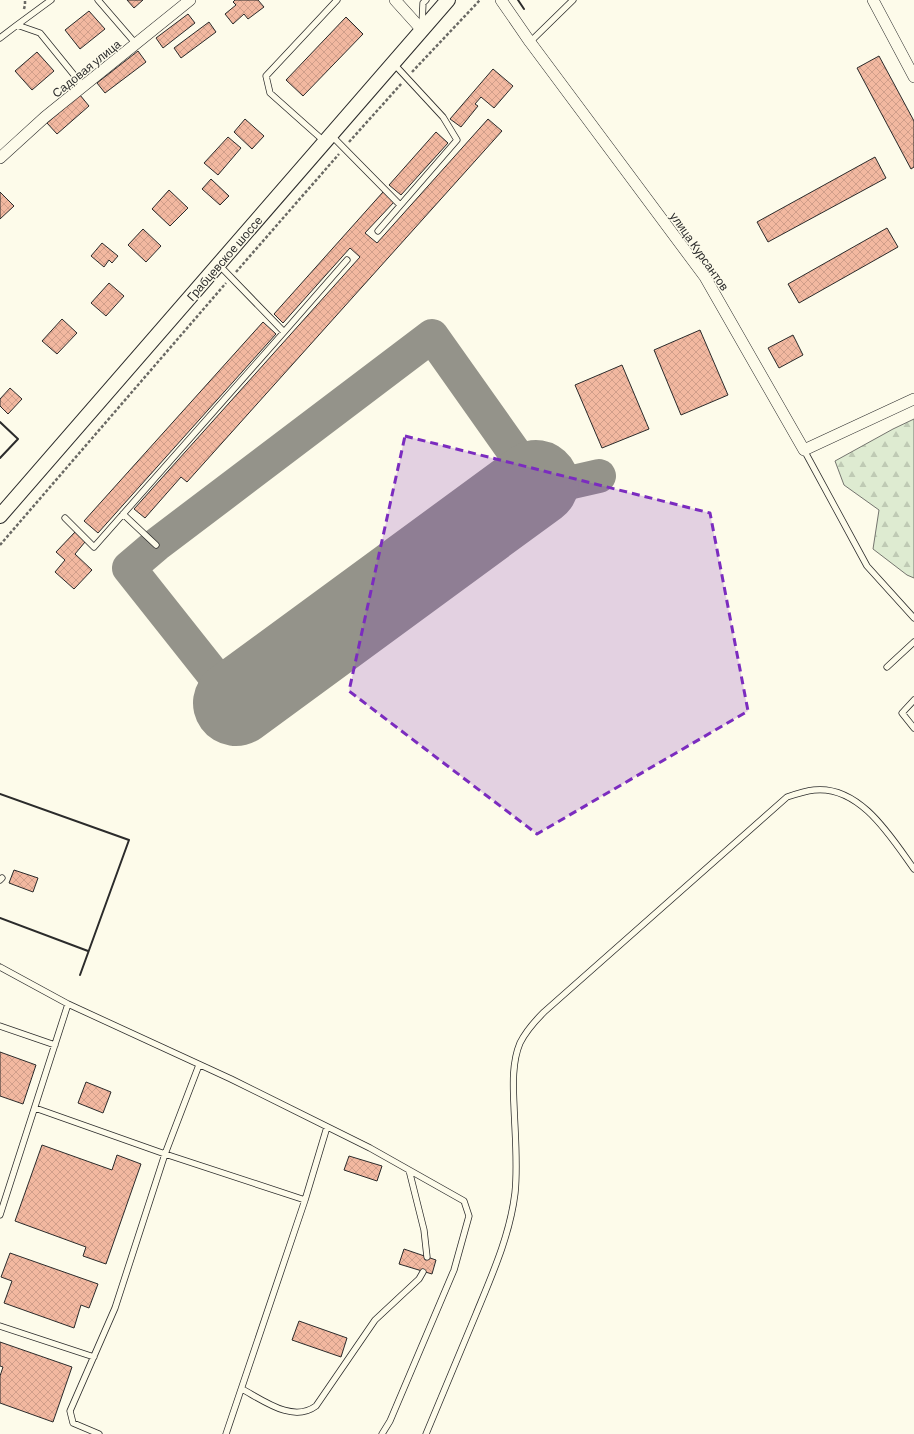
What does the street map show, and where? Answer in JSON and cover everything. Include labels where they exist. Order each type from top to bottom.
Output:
[{"type":"street","name":"Садовая улица","points":[[0,158],[45,117],[190,0]]},
{"type":"street","points":[[395,0],[422,30]]},
{"type":"street","name":"Грабцевское шоссе","points":[[0,516],[448,0]]},
{"type":"street","name":"улица Курсантов","points":[[501,0],[530,42],[705,277],[804,450]]},
{"type":"street","points":[[873,0],[914,77]]},
{"type":"street","points":[[804,450],[914,399]]},
{"type":"lane","points":[[0,38],[51,0]]},
{"type":"lane","points":[[98,0],[136,44]]},
{"type":"lane","points":[[337,0],[266,76],[270,92],[328,139],[400,205]]},
{"type":"lane","points":[[422,30],[423,3],[426,0]]},
{"type":"lane","points":[[530,42],[573,0]]},
{"type":"lane","points":[[18,25],[40,33],[83,86]]},
{"type":"lane","points":[[378,231],[457,140],[443,117],[393,63]]},
{"type":"lane","points":[[65,518],[94,546],[347,260]]},
{"type":"lane","points":[[218,265],[284,332]]},
{"type":"lane","points":[[804,450],[868,566],[914,618]]},
{"type":"lane","points":[[122,514],[156,545]]},
{"type":"lane","points":[[887,667],[914,642]]},
{"type":"lane","points":[[914,700],[902,713],[914,728]]},
{"type":"lane","points":[[426,1434],[495,1269],[509,1226],[515,1193],[516,1168],[513,1084],[514,1068],[520,1043],[530,1028],[544,1012],[787,797],[815,790],[835,791],[853,799],[864,807],[892,838],[914,869]]},
{"type":"lane","points":[[0,967],[68,1004],[199,1064],[327,1127],[464,1201],[469,1216],[454,1270],[390,1421],[382,1434]]},
{"type":"lane","points":[[0,1215],[68,1004]]},
{"type":"lane","points":[[0,1026],[55,1045]]},
{"type":"lane","points":[[99,1434],[73,1423],[70,1411],[115,1308],[165,1154],[199,1064]]},
{"type":"lane","points":[[35,1108],[165,1154],[305,1200]]},
{"type":"lane","points":[[226,1434],[305,1200],[327,1127]]},
{"type":"lane","points":[[409,1170],[424,1230],[427,1257]]},
{"type":"lane","points":[[242,1389],[287,1411],[296,1413],[310,1410],[316,1406],[375,1320],[419,1279],[423,1272]]},
{"type":"lane","points":[[0,1326],[94,1357]]},
{"type":"highlighted area","points":[[405,436],[710,513],[748,711],[537,834],[349,691]]},
{"type":"green space","points":[[914,419],[914,578],[907,575],[873,549],[879,510],[844,485],[835,461]]},
{"type":"building","points":[[127,0],[143,0],[134,8]]},
{"type":"building","points":[[235,0],[258,0],[264,7],[248,19],[244,14],[233,24],[225,14],[236,5],[233,2]]},
{"type":"building","points":[[89,11],[105,29],[80,49],[65,30]]},
{"type":"building","points":[[188,14],[195,23],[163,48],[156,38]]},
{"type":"building","points":[[346,17],[363,34],[303,96],[286,80]]},
{"type":"building","points":[[209,22],[216,32],[181,58],[174,48]]},
{"type":"building","points":[[138,51],[146,62],[105,93],[97,83]]},
{"type":"building","points":[[37,52],[54,71],[32,90],[15,71]]},
{"type":"building","points":[[879,56],[914,121],[914,167],[911,169],[857,68]]},
{"type":"building","points":[[493,69],[513,86],[494,108],[481,97],[475,104],[478,106],[461,127],[450,119]]},
{"type":"building","points":[[80,95],[89,106],[57,134],[47,123]]},
{"type":"building","points":[[245,119],[264,136],[252,149],[234,132]]},
{"type":"building","points":[[488,119],[502,131],[187,482],[181,477],[145,518],[134,509],[360,257],[350,248],[283,323],[274,314],[383,192],[394,202],[365,233],[377,243]]},
{"type":"building","points":[[436,132],[448,143],[401,195],[389,185]]},
{"type":"building","points":[[228,137],[241,148],[218,175],[204,163]]},
{"type":"building","points":[[875,157],[886,178],[768,242],[757,222]]},
{"type":"building","points":[[211,179],[229,196],[220,205],[202,189]]},
{"type":"building","points":[[169,190],[188,208],[170,226],[152,209]]},
{"type":"building","points":[[0,192],[14,206],[0,219]]},
{"type":"building","points":[[887,228],[898,247],[799,303],[788,284]]},
{"type":"building","points":[[143,229],[161,246],[146,262],[128,245]]},
{"type":"building","points":[[102,243],[118,256],[112,263],[109,260],[104,267],[91,256]]},
{"type":"building","points":[[109,283],[124,296],[106,316],[91,303]]},
{"type":"building","points":[[62,319],[77,333],[57,354],[42,341]]},
{"type":"building","points":[[263,322],[276,334],[98,533],[84,521]]},
{"type":"building","points":[[700,330],[728,395],[681,415],[654,350]]},
{"type":"building","points":[[793,335],[803,355],[779,368],[768,348]]},
{"type":"building","points":[[622,365],[649,429],[602,448],[575,385]]},
{"type":"building","points":[[10,388],[22,399],[8,414],[0,406],[0,399]]},
{"type":"building","points":[[75,532],[85,542],[75,554],[92,570],[74,589],[55,572],[65,560],[56,552]]},
{"type":"building","points":[[14,870],[38,878],[33,892],[9,883]]},
{"type":"building","points":[[0,1052],[36,1065],[23,1104],[0,1096]]},
{"type":"building","points":[[86,1082],[111,1092],[103,1113],[78,1103]]},
{"type":"building","points":[[42,1145],[112,1170],[117,1155],[141,1164],[106,1264],[83,1256],[86,1247],[15,1221]]},
{"type":"building","points":[[349,1156],[382,1166],[377,1181],[344,1170]]},
{"type":"building","points":[[404,1249],[436,1260],[432,1274],[399,1264]]},
{"type":"building","points":[[10,1253],[98,1284],[89,1308],[81,1305],[74,1328],[4,1303],[12,1281],[1,1277]]},
{"type":"building","points":[[299,1321],[347,1338],[341,1357],[292,1340]]},
{"type":"building","points":[[0,1342],[72,1367],[53,1422],[0,1403],[0,1376],[3,1367],[0,1366]]},
{"type":"taxiway","points":[[236,703],[129,568],[156,545],[432,336],[536,483],[555,486],[599,476]]},
{"type":"runway","points":[[236,703],[536,483]]},
{"type":"wall","points":[[518,0],[524,9]]},
{"type":"wall","points":[[0,422],[18,439],[0,458]]},
{"type":"wall","points":[[0,794],[129,840],[80,975]]},
{"type":"wall","points":[[0,918],[88,951]]}]
